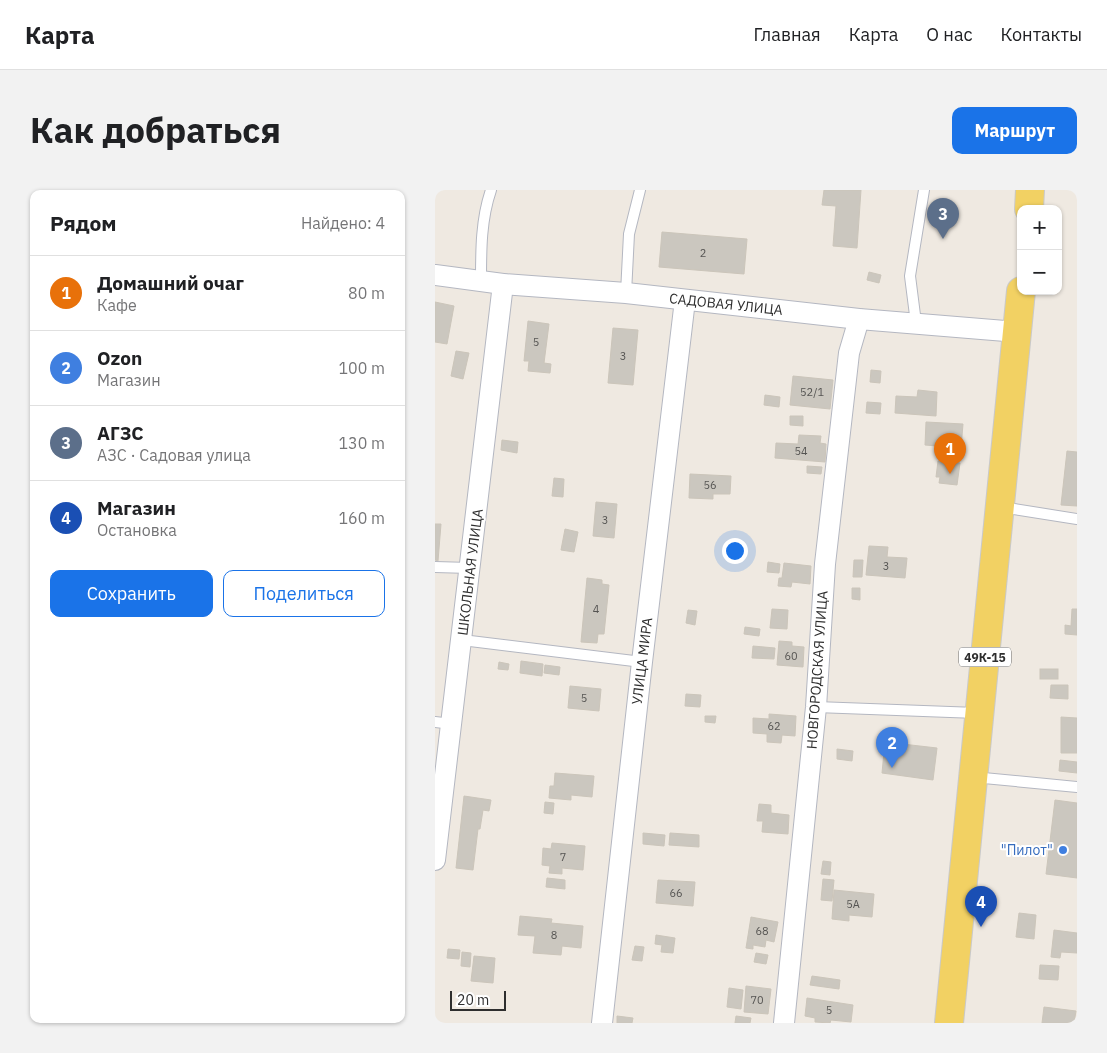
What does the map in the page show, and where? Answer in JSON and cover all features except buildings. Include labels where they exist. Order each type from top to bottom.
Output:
[{"type":"main road","points":[[1029,205],[1030,190]]},
{"type":"main road","name":"49К-15","points":[[949,1023],[1021,295]]},
{"type":"street","name":"САДОВАЯ УЛИЦА","points":[[435,274],[503,284],[626,293],[859,319],[1018,332]]},
{"type":"street","name":"ШКОЛЬНАЯ УЛИЦА","points":[[435,860],[443,723],[462,640],[503,284]]},
{"type":"street","name":"УЛИЦА МИРА","points":[[602,1023],[685,300]]},
{"type":"street","name":"НОВГОРОДСКАЯ УЛИЦА","points":[[784,1023],[816,708],[826,555],[849,353],[859,319]]},
{"type":"lane","points":[[481,280],[485,207],[491,190]]},
{"type":"lane","points":[[626,293],[629,234],[640,190]]},
{"type":"lane","points":[[917,323],[910,276],[924,190]]},
{"type":"lane","points":[[1000,507],[1077,519]]},
{"type":"lane","points":[[435,567],[470,568]]},
{"type":"lane","points":[[462,640],[642,662]]},
{"type":"lane","points":[[816,708],[980,713]]},
{"type":"lane","points":[[973,777],[1077,787]]},
{"type":"place","name":"АГЗС","points":[[943,239]]},
{"type":"place","name":"Домашний очаг","points":[[950,474]]},
{"type":"place","name":"Ozon","points":[[892,768]]},
{"type":"place","name":"\"Пилот\"","points":[[1063,850]]},
{"type":"place","name":"Магазин","points":[[981,927]]}]
